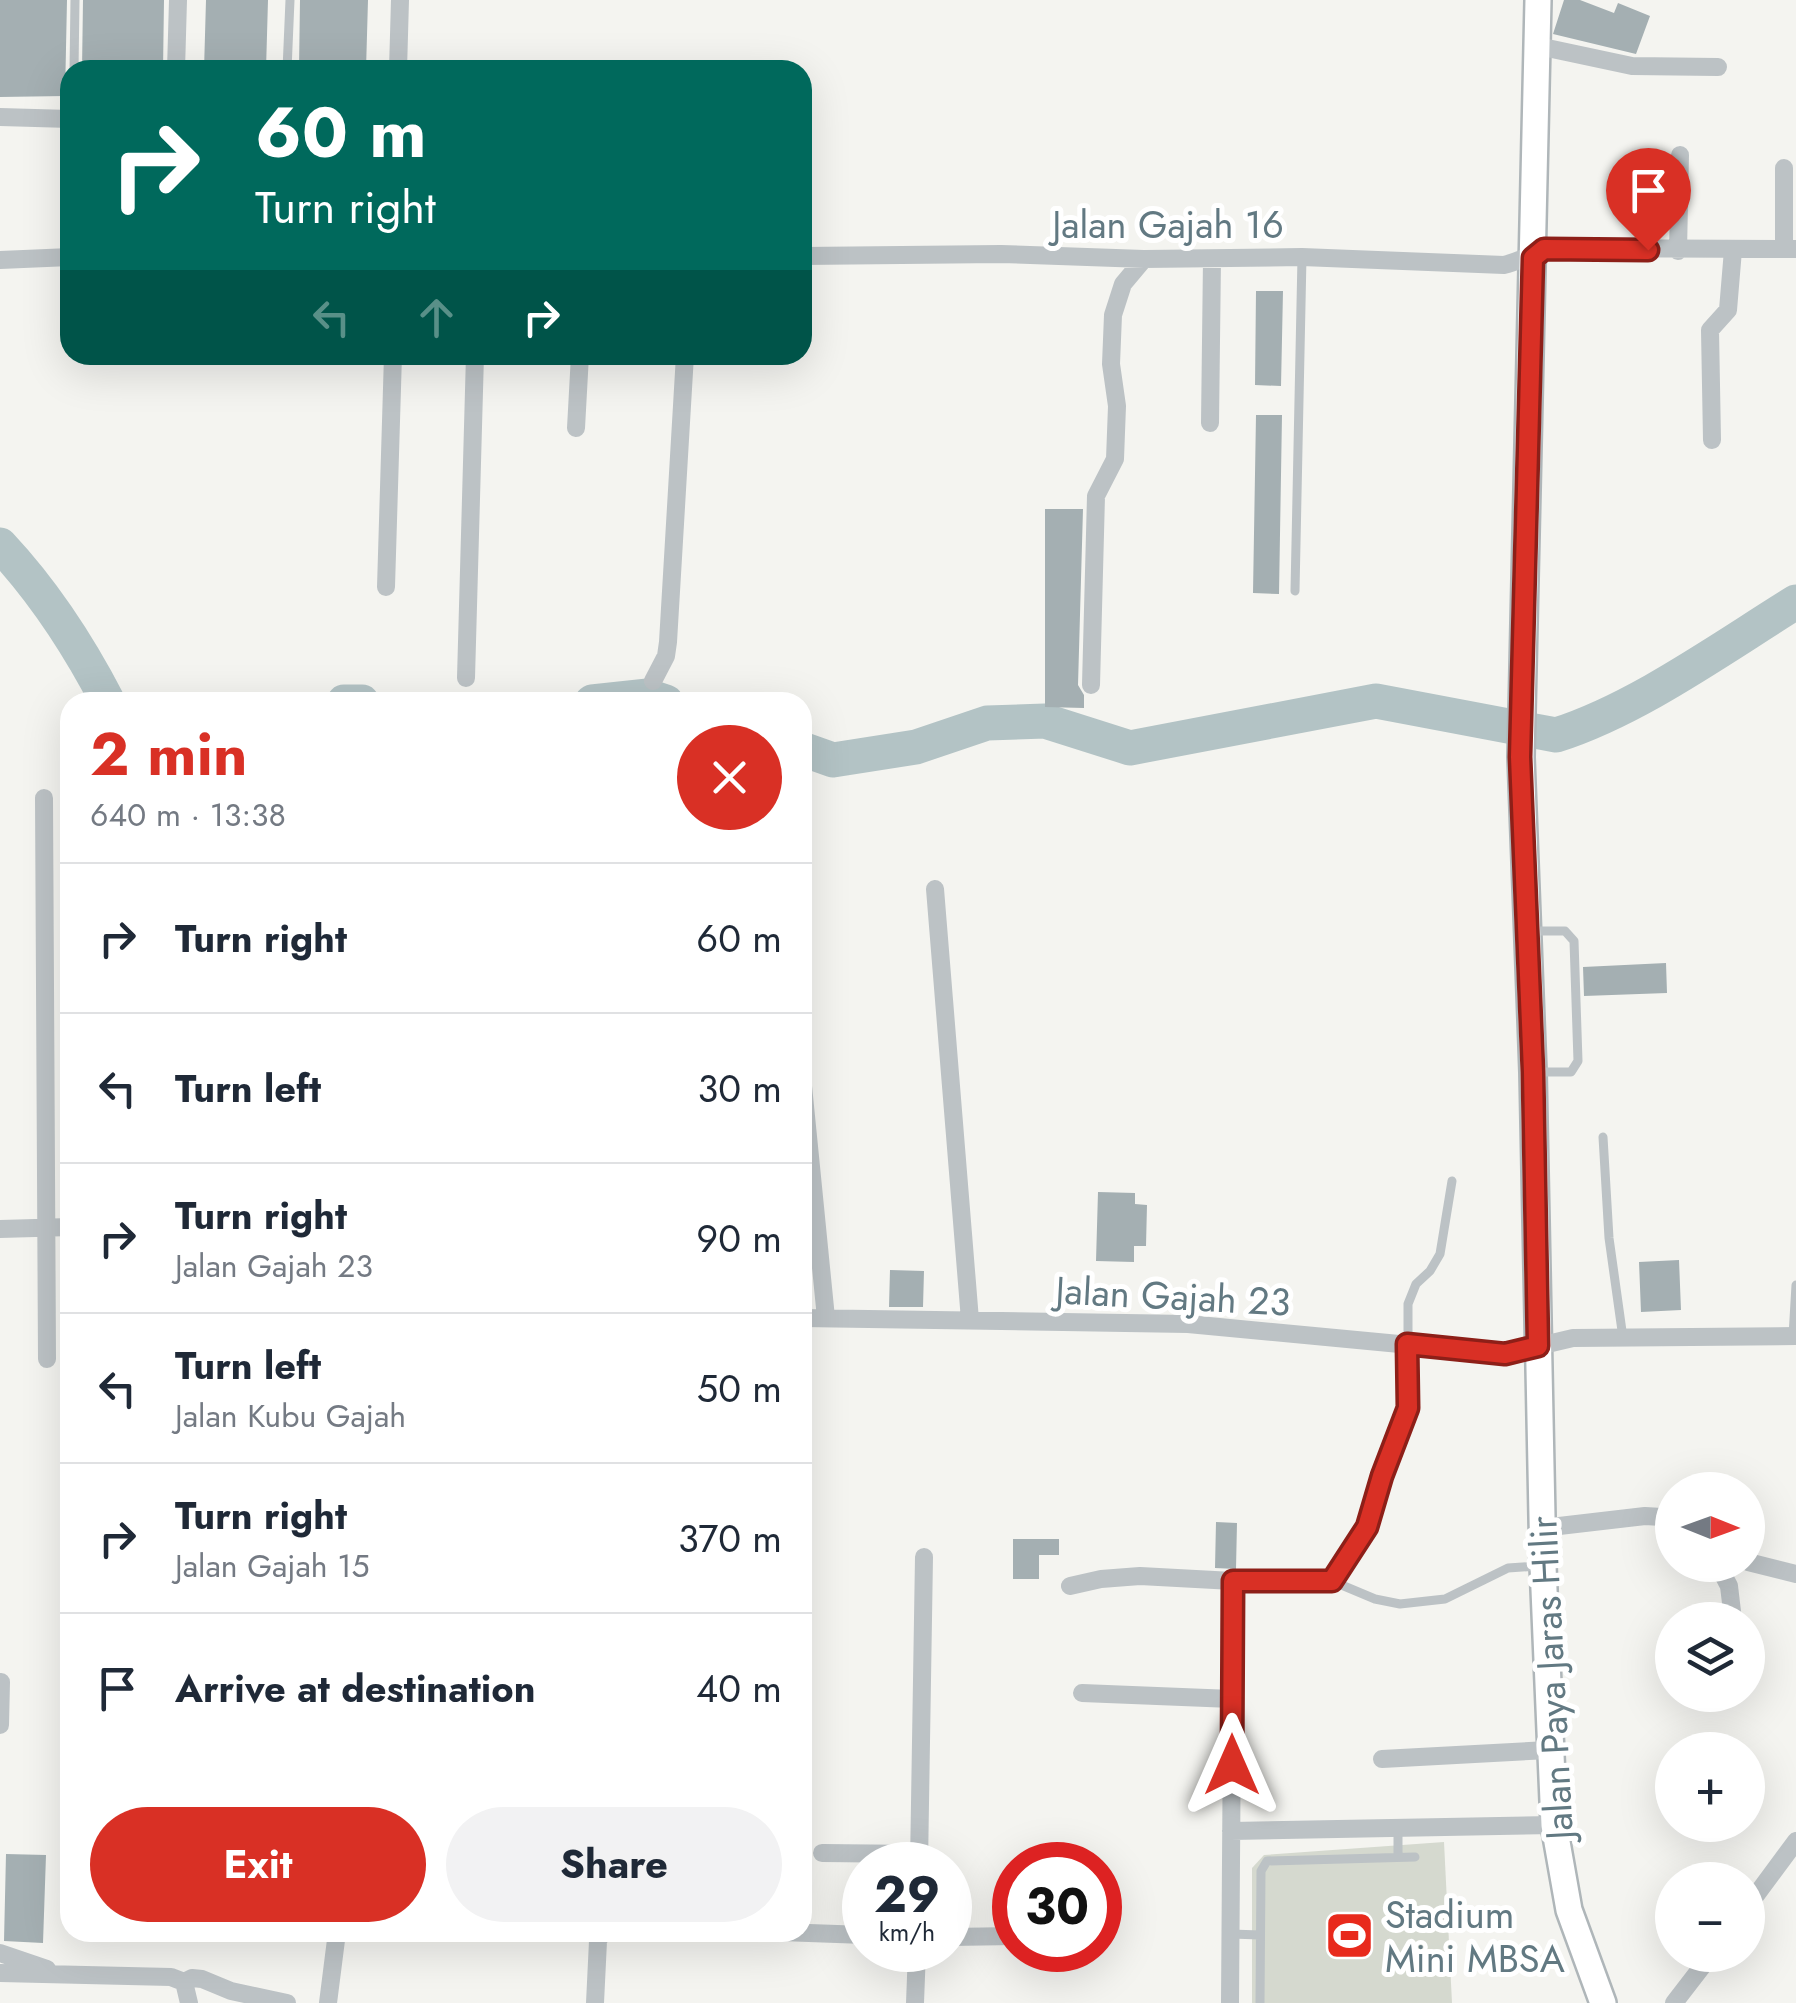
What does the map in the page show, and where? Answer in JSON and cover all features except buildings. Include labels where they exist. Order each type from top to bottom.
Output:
[{"type":"street","points":[[176,60],[178,0]]},
{"type":"street","points":[[398,60],[400,0]]},
{"type":"street","name":"Jalan Paya Jaras Hilir","points":[[1538,0],[1520,757],[1533,1072],[1542,1566],[1554,1824],[1569,1910],[1603,2003]]},
{"type":"street","points":[[1538,46],[1632,66],[1718,67]]},
{"type":"street","points":[[0,117],[60,118]]},
{"type":"street","points":[[1678,251],[1680,155]]},
{"type":"street","points":[[1784,168],[1790,249]]},
{"type":"street","name":"Jalan Gajah 16","points":[[812,256],[1302,257],[1504,265],[1556,248],[1790,249]]},
{"type":"street","points":[[1712,440],[1710,330],[1727,314],[1733,250]]},
{"type":"street","points":[[0,260],[60,257]]},
{"type":"street","points":[[1091,685],[1096,496],[1114,458],[1117,406],[1111,364],[1113,316],[1123,284],[1144,259]]},
{"type":"street","points":[[1210,423],[1212,259]]},
{"type":"street","points":[[386,587],[393,365]]},
{"type":"street","points":[[466,678],[475,365]]},
{"type":"street","points":[[576,428],[579,365]]},
{"type":"street","points":[[653,681],[666,656],[668,642],[684,365]]},
{"type":"street","points":[[44,798],[47,1359]]},
{"type":"street","points":[[935,888],[970,1320]]},
{"type":"street","points":[[812,1177],[826,1318]]},
{"type":"street","points":[[0,1229],[60,1227]]},
{"type":"street","name":"Jalan Gajah 23","points":[[812,1318],[1188,1324],[1505,1354],[1573,1338],[1795,1336]]},
{"type":"street","points":[[1542,1528],[1655,1517]]},
{"type":"street","points":[[919,1842],[924,1557]]},
{"type":"street","points":[[1765,1566],[1796,1574]]},
{"type":"street","points":[[1070,1586],[1140,1576],[1233,1581],[1230,2003]]},
{"type":"street","points":[[0,1725],[1,1682]]},
{"type":"street","points":[[1082,1693],[1232,1699]]},
{"type":"street","points":[[1382,1759],[1549,1750]]},
{"type":"street","points":[[1231,1831],[1554,1824]]},
{"type":"street","points":[[1765,1883],[1796,1841]]},
{"type":"street","points":[[822,1853],[842,1854]]},
{"type":"street","points":[[812,1933],[842,1934]]},
{"type":"street","points":[[328,2003],[336,1942]]},
{"type":"street","points":[[596,2003],[598,1942]]},
{"type":"street","points":[[0,1953],[62,1974]]},
{"type":"street","points":[[916,2003],[917,1972]]},
{"type":"street","points":[[1674,2003],[1698,1972]]},
{"type":"street","points":[[0,1973],[172,1977],[184,1982],[202,1979],[231,1991],[287,2003]]},
{"type":"street","points":[[184,1982],[189,2003]]},
{"type":"lane","points":[[74,60],[75,0]]},
{"type":"lane","points":[[288,60],[290,0]]},
{"type":"lane","points":[[1295,591],[1302,257]]},
{"type":"lane","points":[[1527,931],[1564,931],[1574,941],[1577,1068],[1571,1072],[1533,1072]]},
{"type":"lane","points":[[1603,1137],[1609,1238],[1623,1338]]},
{"type":"lane","points":[[1332,1581],[1367,1527],[1408,1408],[1408,1304],[1416,1284],[1440,1254],[1452,1182]]},
{"type":"lane","points":[[1795,1336],[1796,1285]]},
{"type":"lane","points":[[1233,1581],[1332,1581],[1400,1604],[1464,1592],[1508,1568],[1542,1566]]},
{"type":"lane","points":[[1398,1829],[1398,1857]]},
{"type":"lane","points":[[1260,2003],[1261,1872],[1267,1862],[1415,1857]]},
{"type":"lane","points":[[1231,1934],[1260,1935]]},
{"type":"shaded area","name":"Stadium Mini MBSA","points":[[1444,1842],[1452,2003],[1252,2003],[1252,1868],[1264,1855]]},
{"type":"waterway","points":[[0,545],[60,620],[103,692]]},
{"type":"waterway","points":[[812,753],[833,760],[916,747],[987,723],[1045,721],[1130,748],[1376,701],[1556,735],[1649,693],[1796,602]]},
{"type":"place","name":"Stadium Mini MBSA","points":[[1350,1936]]},
{"type":"route","points":[[1232,1765],[1233,1581],[1332,1581],[1367,1527],[1408,1408],[1407,1344],[1505,1354],[1538,1346],[1533,1072],[1520,757],[1533,258],[1544,249],[1556,248],[1648,250]]}]
